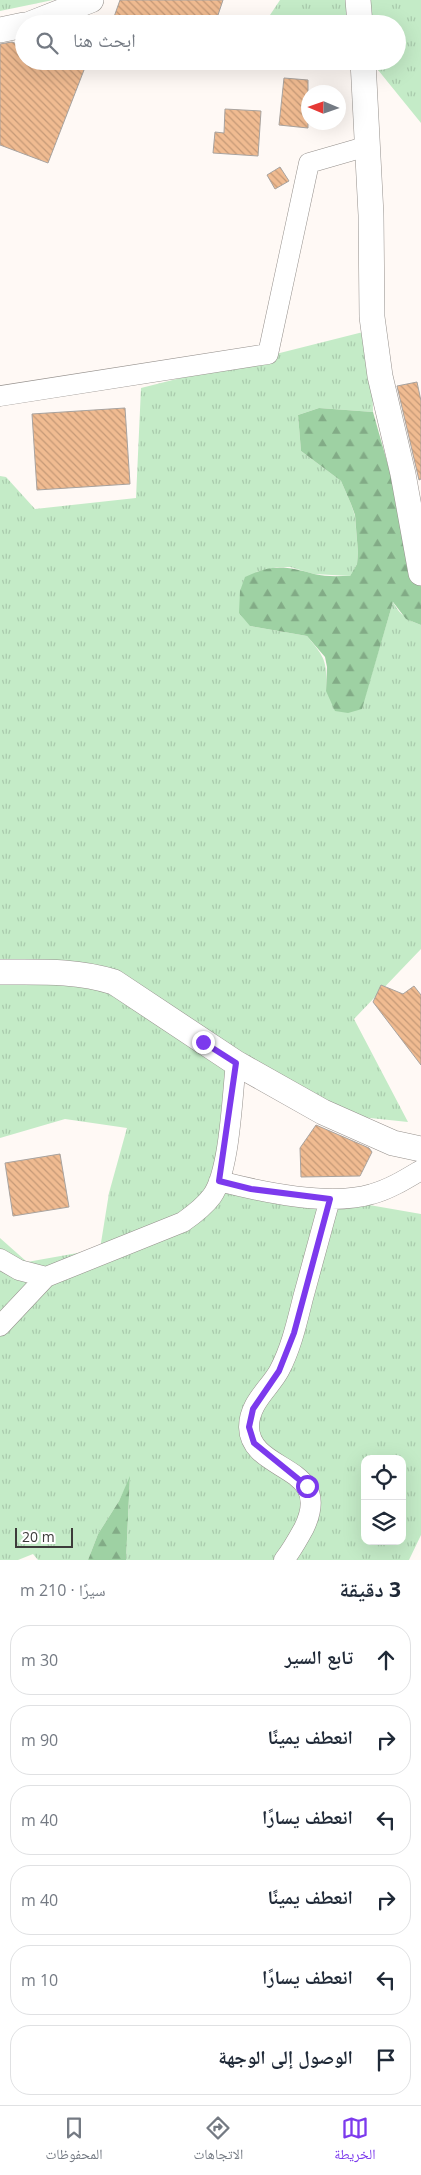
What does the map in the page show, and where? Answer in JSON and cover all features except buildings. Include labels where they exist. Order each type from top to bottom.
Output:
[{"type":"street","points":[[53,15],[91,0]]},
{"type":"street","points":[[358,0],[359,15]]},
{"type":"street","points":[[0,30],[15,27]]},
{"type":"street","points":[[364,70],[368,146],[372,317],[380,376],[403,474],[421,573]]},
{"type":"street","points":[[0,396],[268,354],[309,163],[368,146]]},
{"type":"street","points":[[0,972],[70,973],[94,976],[114,982],[236,1063],[322,1112],[393,1143],[421,1150]]},
{"type":"street","points":[[0,1326],[46,1277],[183,1222],[198,1211],[212,1196],[219,1181],[236,1063]]},
{"type":"street","points":[[219,1181],[259,1190],[330,1199],[371,1195],[397,1184],[421,1170]]},
{"type":"street","points":[[284,1560],[308,1518],[312,1498],[307,1486],[297,1476],[271,1459],[254,1443],[249,1427],[253,1409],[279,1371],[294,1333],[330,1199]]},
{"type":"street","points":[[0,1259],[19,1270],[46,1277]]},
{"type":"green space","points":[[0,0],[53,0],[0,11]]},
{"type":"green space","points":[[280,0],[421,0],[421,123],[378,70],[406,70],[406,15],[270,15]]},
{"type":"green space","points":[[371,330],[373,412],[319,408],[298,415],[301,451],[341,481],[351,504],[355,516],[357,564],[350,576],[314,574],[290,567],[277,567],[256,572],[250,626],[307,636],[324,661],[326,691],[365,697],[393,602],[404,616],[421,625],[421,949],[354,1019],[408,1122],[323,1113],[240,1072],[225,1180],[421,1214],[421,1535],[409,1560],[126,1560],[130,1478],[119,1501],[98,1534],[88,1560],[38,1560],[33,1554],[18,1560],[0,1560],[0,1238],[27,1262],[100,1249],[109,1193],[127,1128],[65,1119],[0,1138],[0,476],[6,477],[35,509],[136,498],[141,388]]},
{"type":"green space","points":[[319,408],[373,412],[421,582],[421,625],[406,619],[393,602],[362,709],[348,713],[335,711],[326,691],[327,667],[325,657],[307,636],[250,626],[239,613],[240,591],[245,577],[271,568],[295,569],[323,576],[350,576],[357,564],[355,515],[341,481],[301,451],[298,415]]},
{"type":"green space","points":[[130,1476],[126,1560],[88,1560],[98,1534],[119,1501]]},
{"type":"route","points":[[203,1042],[236,1063],[224,1162],[219,1181],[251,1189],[330,1199],[294,1333],[279,1371],[253,1409],[249,1427],[254,1443],[271,1459],[297,1476],[307,1486]]}]
